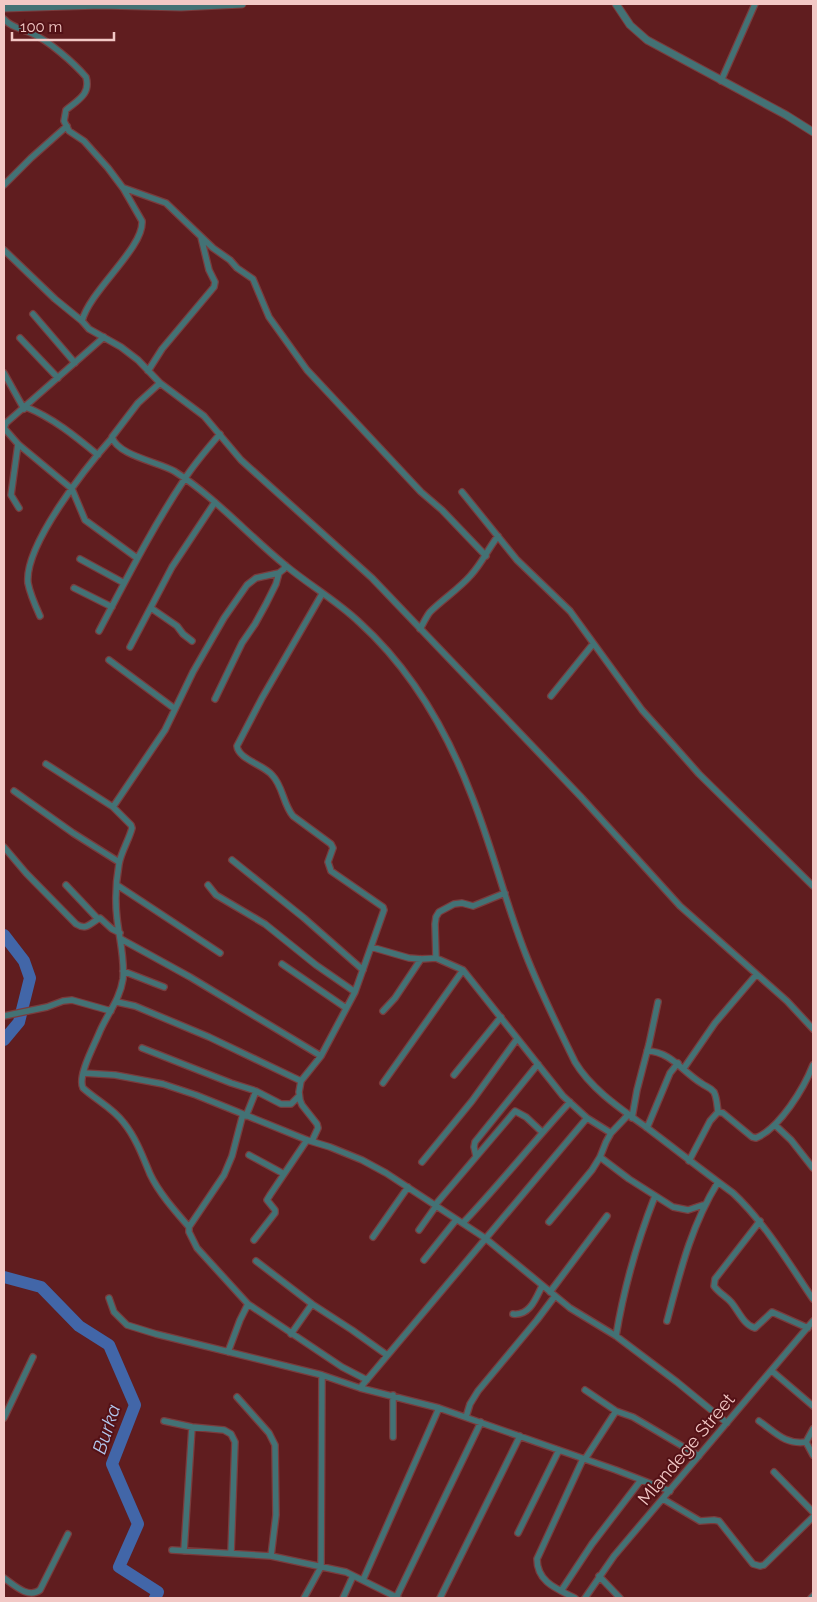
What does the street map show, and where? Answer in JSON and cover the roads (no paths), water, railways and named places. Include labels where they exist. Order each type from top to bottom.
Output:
[{"type":"street","points":[[4,8],[64,5],[242,4]]},
{"type":"street","points":[[616,4],[630,25],[647,40],[721,82],[786,115],[813,132]]},
{"type":"street","points":[[721,82],[755,4]]},
{"type":"street","points":[[4,19],[11,26],[44,40],[86,77],[88,84],[86,91],[81,99],[71,105],[65,113],[64,121],[69,131],[84,141],[123,188],[140,216],[142,227],[134,244],[98,291],[84,314],[82,321]]},
{"type":"street","points":[[4,185],[67,126]]},
{"type":"street","points":[[123,188],[166,203],[213,248],[252,279],[270,317],[307,370],[421,492],[442,510],[486,556]]},
{"type":"street","points":[[148,371],[162,349],[214,287],[215,282],[209,270],[201,237]]},
{"type":"street","points":[[4,250],[89,329],[121,347],[160,383],[204,416],[242,460],[372,578],[582,798],[680,906],[787,1002],[813,1029]]},
{"type":"street","points":[[33,314],[75,364]]},
{"type":"street","points":[[104,337],[6,424],[4,428],[18,444],[72,489],[85,520],[137,558]]},
{"type":"street","points":[[20,338],[58,378]]},
{"type":"street","points":[[4,372],[25,408],[56,423],[98,455]]},
{"type":"street","points":[[40,616],[28,582],[34,552],[72,489],[112,438],[126,416],[160,383]]},
{"type":"street","points":[[99,632],[137,558],[184,478],[220,434]]},
{"type":"street","points":[[112,438],[122,450],[164,466],[184,478],[285,565],[357,620],[376,637],[424,696],[446,738],[472,794],[526,955],[574,1062],[590,1084],[733,1193],[760,1221],[813,1299]]},
{"type":"street","points":[[18,444],[11,495],[19,508]]},
{"type":"street","points":[[462,492],[517,560],[570,610],[642,710],[699,774],[813,886]]},
{"type":"street","points":[[130,647],[172,567],[214,502]]},
{"type":"street","points":[[420,629],[431,612],[461,587],[483,561],[498,536]]},
{"type":"street","points":[[80,559],[124,583]]},
{"type":"street","points":[[215,699],[242,643],[256,624],[276,584],[279,573],[285,565]]},
{"type":"street","points":[[113,807],[165,730],[193,672],[247,585],[256,578],[279,573]]},
{"type":"street","points":[[74,588],[112,607]]},
{"type":"street","points":[[254,1240],[275,1213],[268,1200],[284,1174],[318,1128],[302,1105],[299,1096],[301,1081],[321,1056],[355,992],[383,913],[383,907],[331,871],[328,862],[333,848],[331,844],[293,816],[289,811],[279,784],[271,773],[237,751],[237,746],[262,698],[322,594]]},
{"type":"street","points":[[150,608],[177,626],[192,641]]},
{"type":"street","points":[[551,696],[593,644]]},
{"type":"street","points":[[108,660],[175,709]]},
{"type":"street","points":[[46,764],[113,807],[132,828],[119,862],[117,885],[117,917],[123,977],[116,1002],[106,1018],[83,1073],[81,1084],[83,1088],[107,1106],[124,1123],[139,1147],[150,1174],[189,1227],[197,1248],[248,1304],[342,1367],[367,1380]]},
{"type":"street","points":[[14,791],[73,833],[119,862]]},
{"type":"street","points":[[4,848],[76,924],[86,927],[98,919]]},
{"type":"street","points":[[232,860],[304,918],[363,970]]},
{"type":"street","points":[[66,885],[98,919],[100,918],[120,936],[321,1056]]},
{"type":"street","points":[[117,885],[220,953]]},
{"type":"street","points":[[208,885],[216,895],[265,924],[316,965],[355,992]]},
{"type":"street","points":[[436,958],[435,924],[439,912],[459,902],[473,906],[505,893]]},
{"type":"street","points":[[371,947],[421,959],[436,958],[463,970],[517,1039],[570,1102],[586,1118],[611,1134]]},
{"type":"street","points":[[383,1011],[395,998],[421,959]]},
{"type":"street","points":[[282,964],[346,1008]]},
{"type":"street","points":[[383,1083],[463,970]]},
{"type":"street","points":[[123,971],[164,987]]},
{"type":"street","points":[[684,1068],[715,1024],[756,975]]},
{"type":"street","points":[[4,1016],[72,1000],[110,1011]]},
{"type":"street","points":[[116,1002],[134,1006],[209,1037],[301,1081]]},
{"type":"street","points":[[549,1222],[592,1170],[611,1134],[630,1116],[658,1002]]},
{"type":"street","points":[[454,1075],[501,1017]]},
{"type":"street","points":[[422,1162],[472,1101],[517,1039]]},
{"type":"street","points":[[142,1048],[230,1083],[256,1091],[281,1104],[291,1104],[299,1096]]},
{"type":"street","points":[[647,1051],[657,1052],[678,1063],[703,1085],[710,1087],[716,1096],[718,1112],[710,1121],[690,1161]]},
{"type":"street","points":[[647,1128],[670,1073],[678,1063]]},
{"type":"street","points":[[476,1156],[475,1142],[538,1064]]},
{"type":"street","points":[[718,1112],[723,1112],[752,1137],[756,1138],[775,1126],[803,1086],[813,1065]]},
{"type":"street","points":[[83,1073],[116,1075],[163,1084],[362,1160],[408,1187],[485,1238],[570,1308],[616,1336],[677,1382],[726,1423]]},
{"type":"street","points":[[189,1227],[224,1175],[232,1156],[244,1115],[256,1091]]},
{"type":"street","points":[[463,1223],[496,1189],[542,1132],[570,1102]]},
{"type":"street","points":[[419,1230],[436,1205],[515,1111],[542,1132]]},
{"type":"street","points":[[360,1388],[586,1118]]},
{"type":"street","points":[[775,1126],[791,1140],[813,1168]]},
{"type":"street","points":[[249,1155],[284,1174]]},
{"type":"street","points":[[600,1157],[628,1179],[680,1209],[695,1209],[704,1205]]},
{"type":"street","points":[[666,1321],[689,1242],[704,1205],[718,1182]]},
{"type":"street","points":[[373,1237],[408,1187]]},
{"type":"street","points":[[616,1336],[622,1299],[633,1258],[655,1196]]},
{"type":"street","points":[[466,1417],[470,1404],[478,1392],[537,1320],[607,1216]]},
{"type":"street","points":[[424,1260],[456,1220]]},
{"type":"street","points":[[760,1221],[715,1279],[714,1286],[730,1301],[744,1321],[752,1328],[755,1328],[772,1312],[808,1328]]},
{"type":"street","points":[[256,1261],[312,1304],[387,1356]]},
{"type":"street","points":[[514,1314],[519,1314],[530,1308],[542,1286]]},
{"type":"street","points":[[109,1298],[114,1312],[127,1325],[156,1334],[322,1375],[360,1388],[439,1408],[670,1491]]},
{"type":"street","points":[[228,1352],[248,1304]]},
{"type":"street","points":[[291,1334],[312,1304]]},
{"type":"street","name":"Mlandege Street","points":[[585,1598],[614,1556],[813,1321]]},
{"type":"street","points":[[4,1418],[33,1358]]},
{"type":"street","points":[[772,1371],[813,1406]]},
{"type":"street","points":[[307,1597],[321,1567],[322,1375]]},
{"type":"street","points":[[585,1390],[616,1411],[633,1417],[699,1456]]},
{"type":"street","points":[[392,1437],[393,1395]]},
{"type":"street","points":[[237,1397],[269,1433],[275,1445],[276,1515],[271,1556]]},
{"type":"street","points":[[363,1580],[439,1408]]},
{"type":"street","points":[[575,1598],[542,1578],[537,1566],[537,1559],[584,1459],[616,1411]]},
{"type":"street","points":[[164,1420],[192,1427],[224,1430],[231,1434],[235,1442],[231,1553]]},
{"type":"street","points":[[759,1421],[787,1441],[806,1442]]},
{"type":"street","points":[[172,1550],[271,1556],[346,1572],[394,1598],[481,1422]]},
{"type":"street","points":[[184,1551],[192,1427]]},
{"type":"street","points":[[806,1442],[813,1429]]},
{"type":"street","points":[[440,1598],[520,1436]]},
{"type":"street","points":[[806,1442],[813,1455]]},
{"type":"street","points":[[518,1532],[559,1450]]},
{"type":"street","points":[[774,1472],[813,1512]]},
{"type":"street","points":[[561,1591],[592,1544],[641,1480]]},
{"type":"street","points":[[663,1499],[700,1521],[714,1520],[719,1522],[754,1564],[760,1566],[764,1565],[787,1544],[813,1517]]},
{"type":"street","points":[[4,1578],[26,1593],[36,1593],[40,1590],[68,1534]]},
{"type":"street","points":[[343,1598],[354,1576]]},
{"type":"street","points":[[599,1576],[620,1598]]},
{"type":"waterway","points":[[4,935],[24,961],[30,978],[19,1022],[4,1040]]},
{"type":"waterway","name":"Burka","points":[[4,1277],[41,1287],[79,1326],[109,1345],[135,1405],[112,1464],[138,1524],[119,1567],[158,1592],[155,1598]]}]
